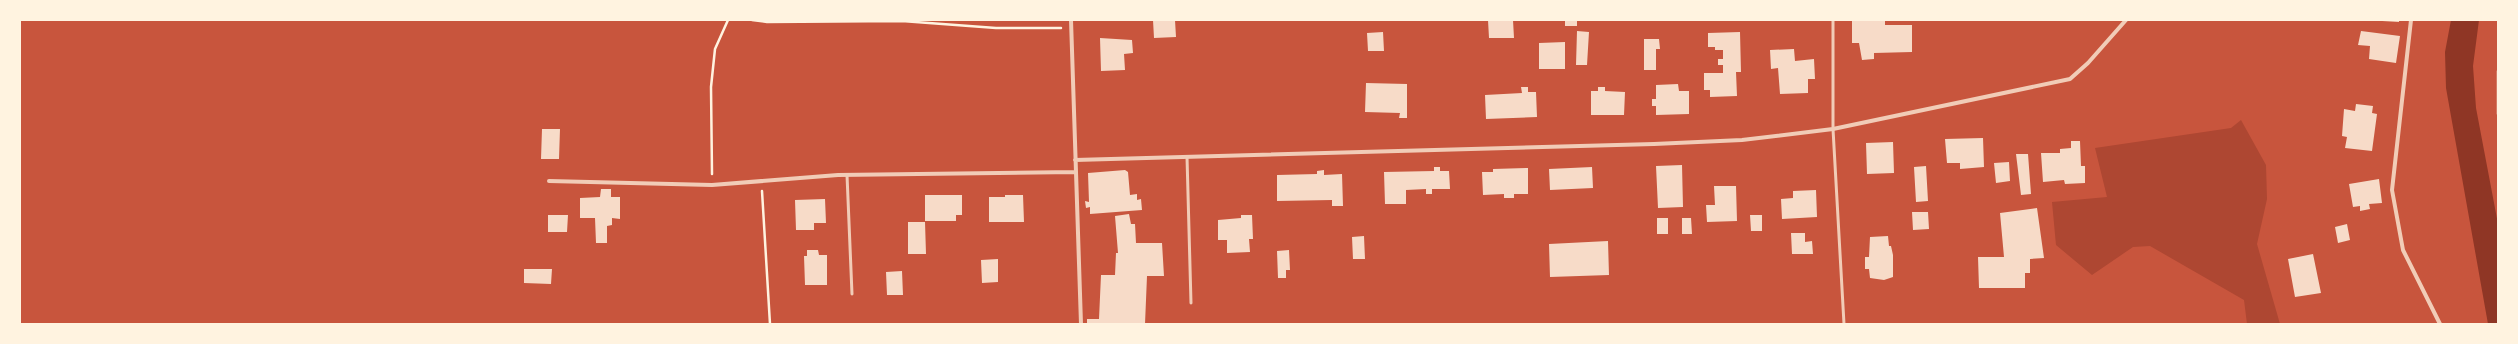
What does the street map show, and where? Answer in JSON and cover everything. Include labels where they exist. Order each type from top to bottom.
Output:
[{"type":"street","points":[[1071,20],[1081,324]]},
{"type":"street","points":[[1075,160],[1742,140],[1833,129],[2070,79],[2088,63],[2126,20]]},
{"type":"street","points":[[2411,20],[2392,190],[2403,250],[2440,324]]},
{"type":"street","points":[[549,181],[712,185],[847,175],[1075,172]]},
{"type":"lane","points":[[1833,20],[1833,129],[1844,324]]},
{"type":"lane","points":[[1187,156],[1191,302]]},
{"type":"lane","points":[[847,175],[852,294]]},
{"type":"path","points":[[712,185],[711,87],[715,49],[728,20]]},
{"type":"path","points":[[752,20],[767,22],[902,21],[996,28],[1071,28]]},
{"type":"path","points":[[2498,71],[2498,114]]},
{"type":"path","points":[[762,181],[770,324]]},
{"type":"shaded area","points":[[2451,20],[2479,20],[2473,66],[2476,108],[2498,224],[2498,324],[2488,324],[2446,88],[2445,52]]},
{"type":"shaded area","points":[[2241,120],[2266,165],[2267,199],[2257,244],[2280,324],[2247,324],[2244,300],[2150,246],[2133,247],[2092,275],[2056,245],[2052,202],[2107,197],[2095,148],[2231,128]]},
{"type":"building","points":[[1153,20],[1175,20],[1176,37],[1154,38]]},
{"type":"building","points":[[1488,20],[1513,20],[1514,38],[1489,38]]},
{"type":"building","points":[[1565,20],[1577,20],[1577,26],[1565,26]]},
{"type":"building","points":[[1852,20],[1885,20],[1885,25],[1912,25],[1912,52],[1874,53],[1874,59],[1862,60],[1859,43],[1852,43]]},
{"type":"building","points":[[2399,20],[2399,22],[2382,21]]},
{"type":"building","points":[[1577,31],[1589,32],[1587,65],[1576,65]]},
{"type":"building","points":[[2361,31],[2400,36],[2396,63],[2369,59],[2370,46],[2358,45]]},
{"type":"building","points":[[1383,32],[1384,51],[1368,51],[1367,33]]},
{"type":"building","points":[[1740,32],[1741,72],[1736,72],[1737,96],[1710,97],[1710,90],[1704,90],[1704,73],[1723,73],[1723,65],[1718,65],[1718,59],[1723,59],[1723,50],[1715,50],[1715,47],[1708,47],[1708,33]]},
{"type":"building","points":[[1100,38],[1132,40],[1133,53],[1124,54],[1125,70],[1101,71]]},
{"type":"building","points":[[1644,39],[1659,39],[1660,49],[1656,49],[1656,70],[1644,70]]},
{"type":"building","points":[[1565,42],[1565,69],[1539,69],[1539,43]]},
{"type":"building","points":[[1794,49],[1795,61],[1814,59],[1815,79],[1808,79],[1808,93],[1780,94],[1778,68],[1771,69],[1770,50]]},
{"type":"building","points":[[1366,83],[1407,84],[1407,118],[1399,118],[1400,113],[1365,112]]},
{"type":"building","points":[[1678,84],[1679,91],[1689,91],[1689,114],[1656,115],[1656,106],[1652,106],[1652,99],[1656,99],[1656,85]]},
{"type":"building","points":[[1521,87],[1528,87],[1528,92],[1536,92],[1537,117],[1486,119],[1485,95],[1522,93]]},
{"type":"building","points":[[1598,87],[1605,87],[1605,91],[1625,92],[1624,115],[1591,115],[1591,91],[1598,91]]},
{"type":"building","points":[[2356,104],[2373,106],[2372,113],[2377,114],[2372,151],[2345,148],[2347,137],[2342,136],[2344,109],[2355,111]]},
{"type":"building","points":[[542,129],[560,129],[559,159],[541,159]]},
{"type":"building","points":[[1983,138],[1984,167],[1960,169],[1960,163],[1947,163],[1945,139]]},
{"type":"building","points":[[2071,141],[2080,141],[2081,166],[2085,166],[2085,183],[2065,184],[2064,180],[2043,182],[2041,153],[2060,153],[2060,149],[2071,148]]},
{"type":"building","points":[[1893,142],[1894,173],[1867,174],[1866,143]]},
{"type":"building","points":[[2016,154],[2028,154],[2031,194],[2021,195]]},
{"type":"building","points":[[2009,162],[2010,181],[1996,183],[1994,163]]},
{"type":"building","points":[[1682,165],[1683,207],[1658,208],[1656,166]]},
{"type":"building","points":[[1926,166],[1928,201],[1916,202],[1914,167]]},
{"type":"building","points":[[1434,167],[1440,167],[1440,171],[1449,171],[1450,189],[1432,189],[1432,194],[1426,194],[1426,189],[1406,190],[1406,204],[1385,204],[1384,172],[1434,171]]},
{"type":"building","points":[[1592,167],[1593,188],[1550,190],[1549,169]]},
{"type":"building","points":[[1528,168],[1528,194],[1514,194],[1514,198],[1504,198],[1504,194],[1483,195],[1482,172],[1493,172],[1493,169]]},
{"type":"building","points":[[1125,170],[1128,172],[1130,195],[1137,194],[1137,200],[1141,199],[1142,210],[1090,214],[1090,207],[1086,208],[1085,201],[1089,202],[1088,173]]},
{"type":"building","points":[[1324,170],[1324,175],[1342,174],[1343,206],[1332,206],[1332,200],[1277,201],[1277,175],[1317,174],[1317,171]]},
{"type":"building","points":[[2379,179],[2382,203],[2369,204],[2370,209],[2360,211],[2360,206],[2353,207],[2349,184]]},
{"type":"building","points":[[1714,186],[1736,186],[1737,221],[1707,222],[1706,205],[1715,205]]},
{"type":"building","points":[[601,189],[611,189],[611,197],[620,197],[620,219],[612,218],[612,225],[607,226],[607,243],[596,243],[595,218],[580,218],[580,198],[600,197]]},
{"type":"building","points":[[1816,190],[1817,217],[1782,219],[1781,199],[1793,198],[1793,191]]},
{"type":"building","points":[[925,195],[962,195],[962,215],[956,215],[956,221],[925,221]]},
{"type":"building","points":[[1005,195],[1023,195],[1024,222],[989,222],[989,197],[1005,197]]},
{"type":"building","points":[[825,199],[826,223],[814,223],[814,230],[796,230],[795,200]]},
{"type":"building","points":[[2037,208],[2044,258],[2030,259],[2030,273],[2025,273],[2025,288],[1979,288],[1978,257],[2004,257],[2000,213]]},
{"type":"building","points":[[1912,212],[1928,212],[1929,229],[1913,230]]},
{"type":"building","points":[[1129,214],[1131,224],[1135,224],[1136,243],[1162,243],[1164,276],[1147,276],[1145,324],[1087,324],[1087,319],[1099,319],[1101,275],[1115,275],[1116,253],[1118,253],[1115,216]]},
{"type":"building","points":[[548,215],[568,215],[567,232],[548,232]]},
{"type":"building","points":[[1241,215],[1252,215],[1253,239],[1249,239],[1250,252],[1227,253],[1227,240],[1218,240],[1218,220],[1241,218]]},
{"type":"building","points":[[1750,215],[1762,215],[1762,231],[1751,231]]},
{"type":"building","points":[[1657,218],[1668,218],[1668,234],[1657,234]]},
{"type":"building","points":[[1682,218],[1691,218],[1692,234],[1682,234]]},
{"type":"building","points":[[908,222],[925,222],[926,254],[908,254]]},
{"type":"building","points":[[2347,224],[2350,240],[2338,243],[2335,227]]},
{"type":"building","points":[[1791,233],[1805,233],[1805,242],[1812,241],[1813,254],[1792,254]]},
{"type":"building","points":[[1364,236],[1365,259],[1353,259],[1352,237]]},
{"type":"building","points":[[1888,236],[1889,246],[1891,246],[1893,255],[1893,277],[1884,280],[1870,278],[1869,269],[1865,269],[1865,257],[1869,257],[1870,237]]},
{"type":"building","points":[[1608,241],[1609,275],[1550,277],[1549,244]]},
{"type":"building","points":[[807,250],[818,250],[819,255],[827,255],[827,285],[805,285],[804,256],[807,256]]},
{"type":"building","points":[[1289,250],[1290,270],[1286,270],[1286,278],[1278,278],[1277,251]]},
{"type":"building","points":[[2313,254],[2321,293],[2295,297],[2288,259]]},
{"type":"building","points":[[998,259],[998,282],[982,283],[981,260]]},
{"type":"building","points":[[524,269],[552,269],[551,284],[524,283]]},
{"type":"building","points":[[902,271],[903,295],[887,295],[886,272]]}]
